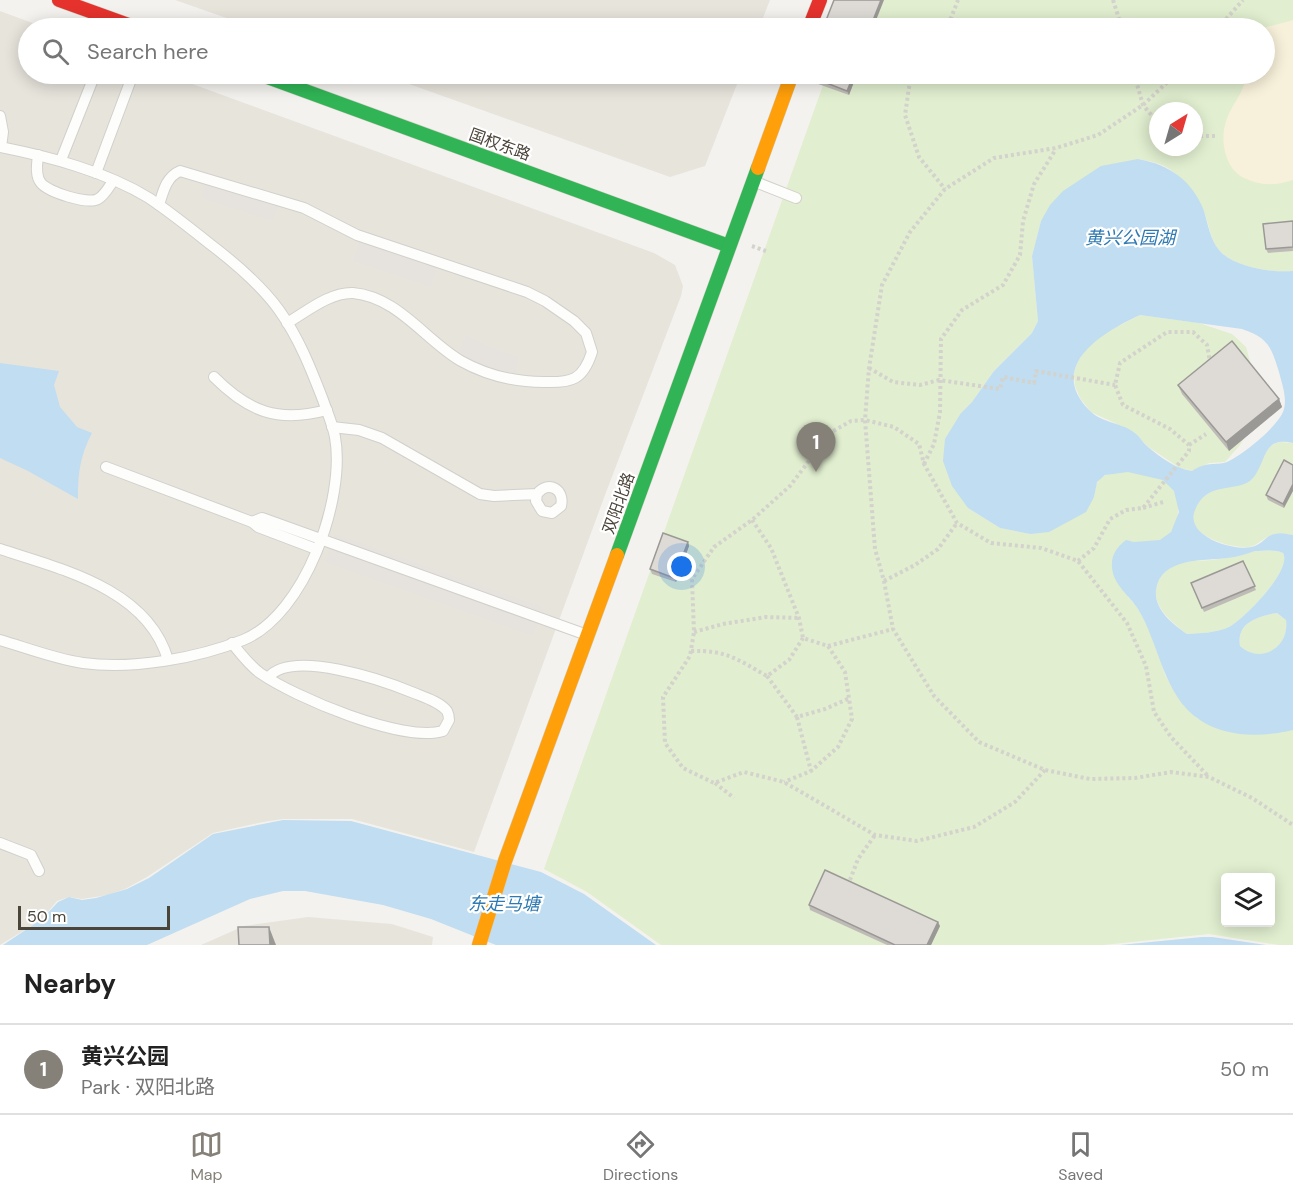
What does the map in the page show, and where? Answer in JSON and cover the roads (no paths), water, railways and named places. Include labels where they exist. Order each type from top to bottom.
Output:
[{"type":"street","points":[[59,0],[99,18]]},
{"type":"street","points":[[813,18],[820,0]]},
{"type":"street","name":"国权东路","points":[[286,84],[729,246]]},
{"type":"street","name":"双阳北路","points":[[480,942],[505,861],[788,84]]},
{"type":"lane","points":[[61,160],[91,84]]},
{"type":"lane","points":[[96,173],[129,84]]},
{"type":"lane","points":[[0,116],[3,132],[0,147],[61,160],[96,173],[148,198],[221,252],[251,278],[287,323],[312,370],[332,427],[337,456],[331,503],[316,549],[301,582],[274,619],[253,634],[232,643],[168,660],[128,664],[84,663],[0,640]]},
{"type":"lane","points":[[38,155],[38,175],[41,183],[49,189],[82,201],[100,199],[113,181]]},
{"type":"lane","points":[[159,206],[168,180],[180,171],[304,208],[357,236],[527,292],[545,301],[586,333],[592,352],[582,374],[573,380],[522,382],[478,369],[459,360],[401,314],[370,297],[344,294],[331,297],[287,323]]},
{"type":"lane","points":[[752,181],[796,198]]},
{"type":"lane","points":[[214,377],[232,395],[248,406],[265,412],[306,416],[327,410]]},
{"type":"lane","points":[[332,427],[359,430],[382,438],[480,494],[494,496],[537,494]]},
{"type":"lane","points":[[106,467],[252,522],[258,527],[316,549]]},
{"type":"lane","points":[[252,522],[262,518],[588,635]]},
{"type":"lane","points":[[0,549],[73,574],[113,593],[151,627],[160,638],[168,660]]},
{"type":"lane","points":[[232,643],[247,662],[268,678],[320,706],[387,727],[419,734],[433,734],[442,731],[450,720],[448,712],[429,699],[390,683],[345,670],[308,666],[277,669],[268,678]]},
{"type":"lane","points":[[0,843],[31,855],[39,871]]},
{"type":"water","name":"黄兴公园湖","points":[[1138,159],[1170,170],[1186,183],[1199,200],[1213,241],[1225,256],[1253,268],[1293,271],[1293,443],[1276,443],[1270,447],[1253,478],[1247,483],[1207,494],[1200,500],[1193,517],[1196,526],[1203,534],[1228,546],[1242,548],[1255,546],[1277,533],[1293,535],[1293,730],[1257,735],[1233,733],[1210,726],[1188,710],[1170,684],[1138,609],[1115,579],[1112,559],[1126,540],[1134,542],[1160,540],[1171,532],[1179,512],[1174,491],[1163,480],[1128,472],[1105,475],[1097,482],[1094,497],[1086,512],[1049,532],[1030,534],[1000,528],[968,508],[952,486],[943,461],[945,439],[961,413],[972,402],[994,371],[1032,333],[1038,321],[1032,256],[1041,221],[1050,205],[1063,191],[1101,166]],"holes":[[[1140,315],[1242,329],[1258,336],[1271,349],[1285,395],[1284,409],[1276,423],[1260,439],[1234,458],[1227,462],[1202,466],[1192,471],[1180,468],[1163,458],[1125,427],[1095,415],[1078,395],[1074,379],[1076,365],[1084,352],[1096,341]],[[1269,550],[1283,553],[1284,561],[1281,571],[1265,594],[1236,623],[1214,632],[1187,634],[1161,610],[1156,590],[1160,579],[1174,566]],[[1277,613],[1286,620],[1286,630],[1279,645],[1265,653],[1257,654],[1240,646],[1240,638],[1245,626],[1256,618]]]},
{"type":"water","points":[[0,363],[59,371],[54,385],[60,407],[77,427],[92,433],[80,465],[78,499],[0,458]]},
{"type":"water","name":"东走马塘","points":[[283,820],[351,821],[541,872],[584,894],[656,945],[496,945],[431,919],[383,905],[305,891],[283,891],[250,899],[147,945],[3,945],[42,919],[58,902],[69,897],[82,900],[127,889],[149,878],[213,834]]},
{"type":"water","points":[[1202,937],[1266,945],[1120,945]]},
{"type":"place","name":"黄兴公园","points":[[816,472]]}]
